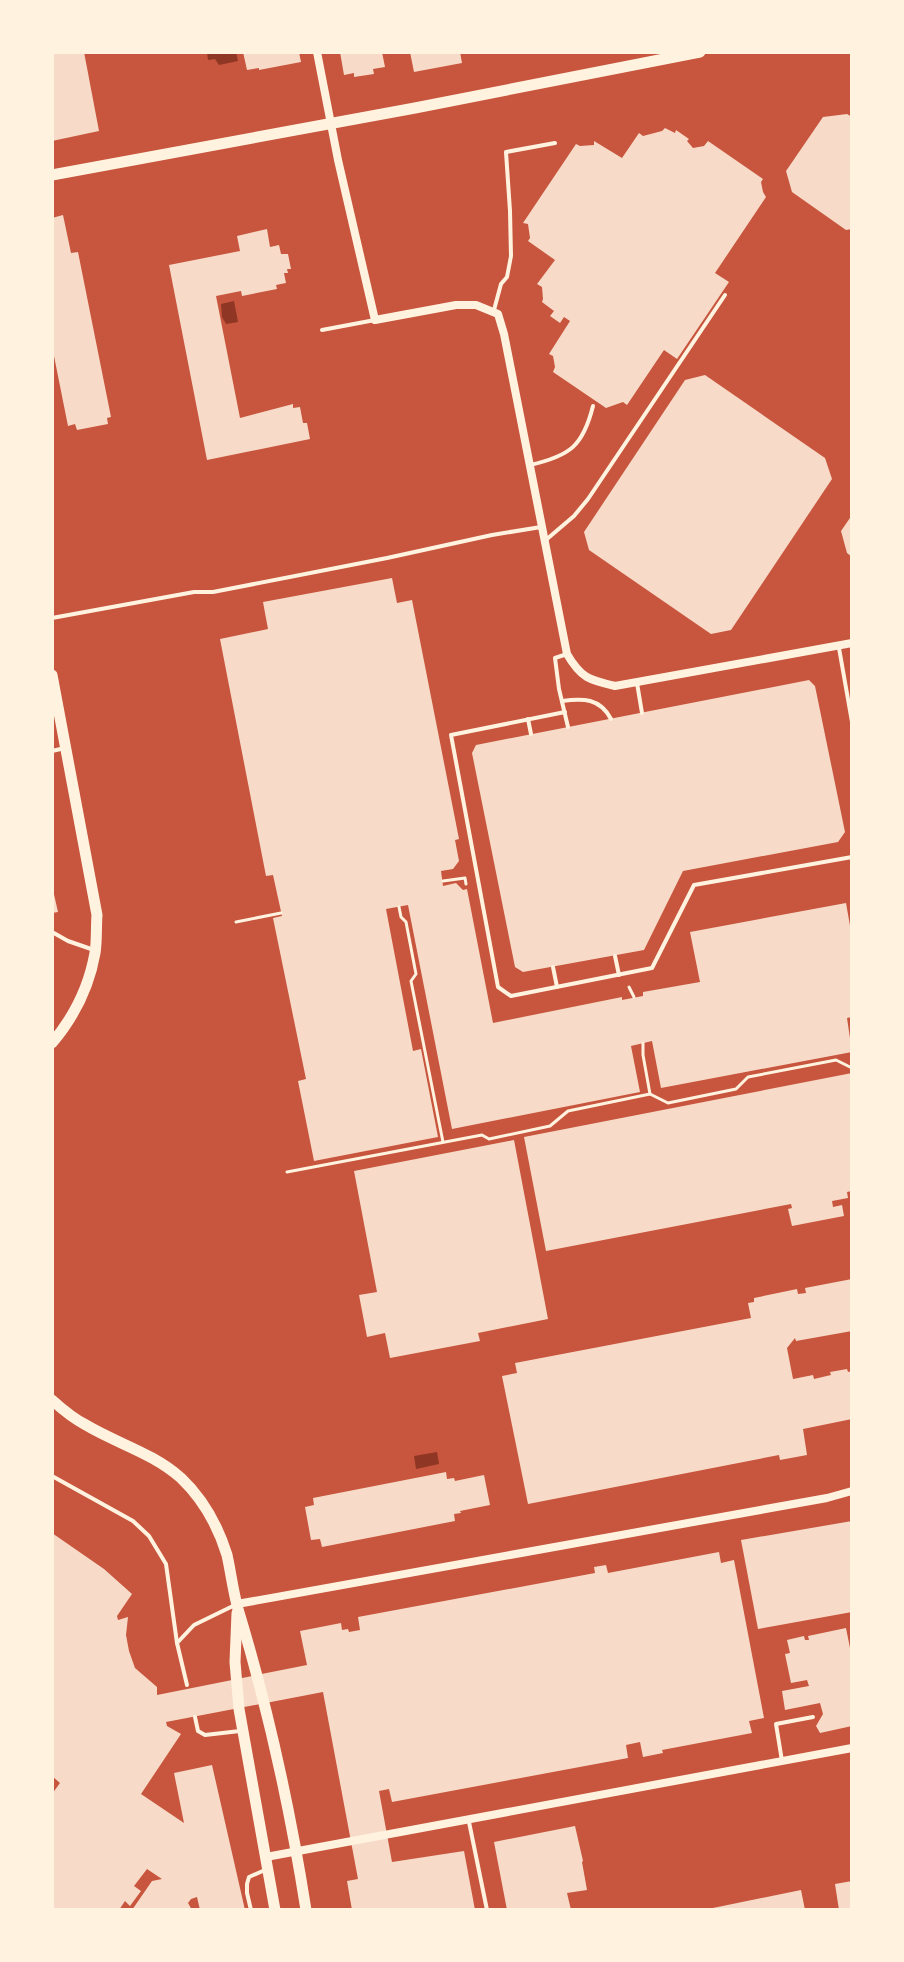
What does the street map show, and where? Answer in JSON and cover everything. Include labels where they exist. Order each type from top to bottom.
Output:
[{"type":"street","points":[[317,52],[375,320],[456,305],[476,305],[498,314],[567,654],[574,667],[589,680],[615,686],[852,643]]},
{"type":"street","points":[[52,175],[700,52]]},
{"type":"street","points":[[52,675],[96,906],[95,951],[86,987],[65,1028],[52,1043]]},
{"type":"street","points":[[52,1400],[85,1425],[150,1455],[180,1477],[200,1499],[215,1523],[268,1712],[306,1910]]},
{"type":"street","points":[[237,1604],[812,1501],[852,1491]]},
{"type":"street","points":[[237,1604],[235,1662],[239,1709],[275,1910]]},
{"type":"street","points":[[267,1863],[297,1851],[852,1748]]},
{"type":"lane","points":[[494,312],[511,256],[506,152],[555,143]]},
{"type":"lane","points":[[545,541],[588,499],[725,295]]},
{"type":"lane","points":[[322,330],[375,320]]},
{"type":"lane","points":[[530,465],[549,461],[576,446],[585,431],[593,406]]},
{"type":"lane","points":[[52,618],[194,592],[213,592],[542,527]]},
{"type":"lane","points":[[838,645],[852,722]]},
{"type":"lane","points":[[567,654],[555,658],[568,727]]},
{"type":"lane","points":[[636,682],[642,713]]},
{"type":"lane","points":[[562,701],[591,700],[600,705],[611,719]]},
{"type":"lane","points":[[565,712],[451,735],[498,987],[511,996],[652,968],[694,885],[852,857]]},
{"type":"lane","points":[[528,719],[531,734]]},
{"type":"lane","points":[[52,751],[66,748]]},
{"type":"lane","points":[[52,932],[95,951]]},
{"type":"lane","points":[[615,956],[619,975]]},
{"type":"lane","points":[[553,967],[557,987]]},
{"type":"lane","points":[[52,1476],[133,1521],[149,1536],[166,1564],[177,1643],[187,1685]]},
{"type":"lane","points":[[177,1643],[194,1625],[237,1604]]},
{"type":"lane","points":[[195,1717],[198,1731],[205,1735],[243,1730]]},
{"type":"lane","points":[[782,1761],[776,1724],[813,1717]]},
{"type":"lane","points":[[469,1819],[487,1910]]},
{"type":"lane","points":[[251,1910],[247,1893],[249,1877],[267,1863]]},
{"type":"path","points":[[443,881],[465,878],[466,884]]},
{"type":"path","points":[[399,907],[401,917],[406,922],[416,974],[411,981],[443,1142]]},
{"type":"path","points":[[236,922],[281,913]]},
{"type":"path","points":[[629,987],[634,997]]},
{"type":"path","points":[[643,1043],[650,1094]]},
{"type":"path","points":[[287,1172],[482,1135],[489,1139],[550,1126],[568,1111],[650,1094],[668,1103],[736,1089],[748,1077],[836,1060],[852,1068]]},
{"type":"shaded area","points":[[207,52],[236,52],[238,61],[219,65],[215,59],[208,60]]},
{"type":"shaded area","points":[[234,301],[238,322],[226,324],[221,304]]},
{"type":"shaded area","points":[[437,1452],[439,1464],[416,1469],[414,1456]]},
{"type":"building","points":[[52,52],[84,52],[99,131],[52,141]]},
{"type":"building","points":[[243,52],[299,52],[301,62],[247,70]]},
{"type":"building","points":[[340,52],[382,52],[385,67],[373,69],[374,74],[344,75]]},
{"type":"building","points":[[410,52],[460,52],[462,63],[414,72]]},
{"type":"building","points":[[847,114],[852,117],[852,229],[846,230],[792,192],[786,171],[823,117]]},
{"type":"building","points":[[665,128],[675,133],[676,130],[689,139],[687,141],[693,148],[704,146],[708,141],[763,179],[761,182],[766,197],[715,273],[729,282],[677,359],[664,350],[627,405],[623,402],[606,408],[553,372],[553,356],[549,354],[570,321],[564,317],[560,323],[550,316],[554,311],[542,302],[542,287],[537,284],[555,260],[528,241],[528,224],[523,223],[576,144],[594,145],[594,141],[622,158],[639,133],[643,136]]},
{"type":"building","points":[[63,215],[71,253],[78,252],[111,417],[107,418],[108,424],[77,430],[75,424],[68,426],[52,346],[52,218]]},
{"type":"building","points":[[267,229],[270,247],[279,245],[281,254],[288,254],[291,269],[284,273],[286,283],[276,285],[277,289],[242,296],[241,291],[216,296],[240,418],[293,404],[293,408],[300,407],[310,439],[207,460],[169,265],[240,251],[237,236]]},
{"type":"building","points":[[705,375],[825,458],[832,479],[731,630],[711,634],[589,550],[584,532],[685,380]]},
{"type":"building","points":[[852,515],[852,557],[847,553],[841,531]]},
{"type":"building","points":[[392,578],[397,603],[412,600],[459,839],[455,840],[459,861],[453,869],[441,871],[443,886],[456,883],[463,890],[467,889],[493,1023],[622,997],[622,1000],[643,996],[643,992],[700,982],[690,932],[846,903],[852,937],[852,1017],[847,1018],[852,1052],[661,1088],[652,1041],[631,1046],[640,1092],[452,1129],[408,905],[386,909],[413,1051],[421,1049],[438,1137],[314,1161],[298,1081],[306,1079],[273,918],[282,916],[273,875],[266,876],[220,639],[268,629],[263,602]]},
{"type":"building","points":[[809,680],[815,686],[845,832],[838,842],[683,871],[644,950],[523,972],[515,967],[472,753],[476,745]]},
{"type":"building","points":[[52,890],[58,912],[52,913]]},
{"type":"building","points":[[852,1073],[852,1191],[847,1192],[848,1198],[832,1201],[833,1207],[842,1205],[844,1216],[792,1226],[788,1209],[792,1208],[791,1204],[546,1251],[524,1137]]},
{"type":"building","points":[[514,1140],[548,1319],[478,1333],[480,1341],[390,1358],[385,1333],[367,1337],[359,1295],[377,1292],[354,1171]]},
{"type":"building","points":[[852,1279],[852,1331],[796,1341],[795,1338],[787,1348],[793,1379],[813,1375],[814,1379],[831,1375],[830,1372],[852,1371],[852,1419],[803,1429],[807,1455],[780,1460],[779,1455],[528,1504],[502,1376],[517,1373],[515,1363],[751,1318],[748,1303],[754,1302],[754,1298],[797,1289],[798,1294],[806,1293],[805,1288]]},
{"type":"building","points":[[446,1472],[447,1479],[454,1478],[455,1481],[484,1475],[490,1505],[460,1511],[454,1514],[455,1521],[322,1547],[320,1539],[311,1540],[305,1507],[314,1505],[313,1498]]},
{"type":"building","points":[[852,1521],[852,1612],[758,1629],[741,1540]]},
{"type":"building","points":[[52,1533],[104,1569],[132,1594],[117,1616],[118,1620],[128,1617],[126,1635],[135,1668],[157,1687],[157,1695],[307,1665],[300,1631],[341,1623],[342,1630],[360,1630],[358,1617],[595,1573],[594,1567],[606,1565],[608,1573],[719,1552],[721,1563],[734,1560],[764,1718],[749,1721],[752,1733],[662,1750],[663,1753],[643,1757],[640,1742],[626,1745],[628,1758],[392,1802],[389,1789],[379,1791],[392,1862],[464,1851],[475,1910],[352,1910],[347,1881],[358,1879],[323,1692],[166,1722],[167,1726],[181,1734],[141,1794],[184,1823],[174,1773],[212,1765],[245,1910],[200,1910],[197,1897],[188,1903],[192,1910],[132,1910],[152,1881],[162,1879],[147,1869],[134,1886],[141,1891],[130,1906],[125,1901],[119,1910],[52,1910],[52,1794],[60,1783],[52,1776]]},
{"type":"building","points":[[846,1628],[852,1658],[852,1726],[820,1733],[816,1726],[823,1714],[820,1703],[785,1710],[782,1691],[809,1686],[807,1680],[791,1683],[785,1654],[790,1653],[787,1640],[804,1636],[805,1640],[809,1640],[808,1636]]},
{"type":"building","points":[[575,1826],[587,1890],[567,1893],[571,1910],[507,1910],[494,1842]]},
{"type":"building","points":[[852,1881],[852,1910],[839,1910],[835,1884]]},
{"type":"building","points":[[801,1890],[805,1910],[708,1910],[708,1909]]}]
